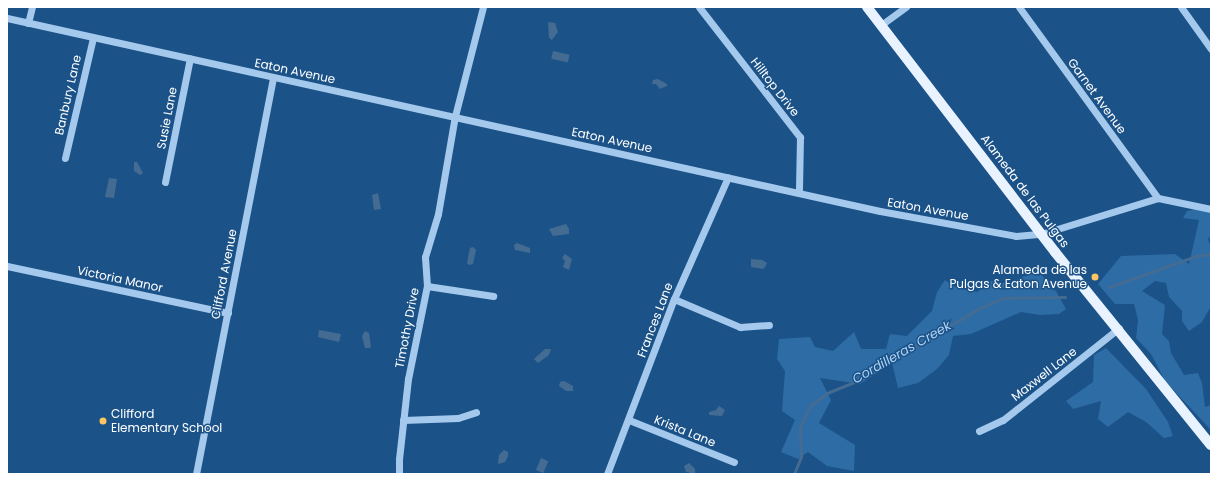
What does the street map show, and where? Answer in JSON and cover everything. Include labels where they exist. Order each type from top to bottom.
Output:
[{"type":"main road","name":"Alameda de las Pulgas","points":[[867,7],[1041,234],[1119,328],[1211,445]]},
{"type":"street","points":[[28,23],[32,7]]},
{"type":"street","name":"Timothy Drive","points":[[399,474],[402,420],[426,286],[425,257],[446,177],[455,116],[483,7]]},
{"type":"street","name":"Hilltop Drive","points":[[699,7],[800,136],[799,192]]},
{"type":"street","points":[[881,25],[906,7]]},
{"type":"street","name":"Garnet Avenue","points":[[1019,7],[1158,198]]},
{"type":"street","points":[[1181,7],[1211,49]]},
{"type":"street","name":"Eaton Avenue","points":[[7,18],[880,211],[1016,236],[1041,234],[1158,198],[1211,209]]},
{"type":"street","name":"Banbury Lane","points":[[65,158],[93,38]]},
{"type":"street","name":"Susie Lane","points":[[165,182],[190,58]]},
{"type":"street","name":"Clifford Avenue","points":[[196,474],[273,78]]},
{"type":"street","name":"Frances Lane","points":[[607,474],[629,420],[674,299],[728,177]]},
{"type":"street","name":"Victoria Manor","points":[[7,266],[228,313]]},
{"type":"street","points":[[426,286],[493,296]]},
{"type":"street","points":[[674,299],[740,327],[769,325]]},
{"type":"street","name":"Maxwell Lane","points":[[979,431],[1003,420],[1119,328]]},
{"type":"street","points":[[402,420],[458,418],[476,412]]},
{"type":"street","name":"Krista Lane","points":[[629,420],[734,462]]},
{"type":"shaded area","points":[[548,22],[555,23],[558,32],[552,40],[549,38]]},
{"type":"shaded area","points":[[553,51],[570,55],[568,63],[551,59]]},
{"type":"shaded area","points":[[658,79],[667,84],[667,86],[660,89],[656,84],[652,84],[653,80]]},
{"type":"shaded area","points":[[134,162],[137,162],[143,173],[140,175],[134,171]]},
{"type":"shaded area","points":[[109,178],[117,179],[114,198],[105,197]]},
{"type":"shaded area","points":[[378,193],[381,209],[374,210],[372,195]]},
{"type":"shaded area","points":[[1197,209],[1211,211],[1211,235],[1208,239],[1211,248],[1210,308],[1202,322],[1189,331],[1182,321],[1182,311],[1169,297],[1166,283],[1155,281],[1142,291],[1165,305],[1162,334],[1169,341],[1171,353],[1184,375],[1198,373],[1202,383],[1205,407],[1211,405],[1211,430],[1165,381],[1151,354],[1136,338],[1138,320],[1134,304],[1115,304],[1098,284],[1121,256],[1175,254],[1189,264],[1199,220],[1183,218],[1187,211]]},
{"type":"shaded area","points":[[566,224],[569,229],[569,234],[553,236],[549,229]]},
{"type":"shaded area","points":[[517,243],[530,248],[530,253],[515,250],[514,245]]},
{"type":"shaded area","points":[[473,247],[476,250],[473,264],[469,265],[467,263],[470,248]]},
{"type":"shaded area","points":[[565,254],[572,259],[569,270],[563,267],[565,261],[562,258]]},
{"type":"shaded area","points":[[751,259],[762,260],[767,263],[763,269],[751,267]]},
{"type":"shaded area","points":[[1038,271],[1056,291],[1066,309],[1059,314],[1040,315],[1021,312],[971,334],[953,336],[949,355],[937,369],[918,383],[898,388],[892,363],[860,384],[820,378],[831,400],[819,423],[855,445],[854,471],[827,466],[808,452],[798,459],[781,452],[795,420],[782,411],[785,371],[777,359],[779,339],[810,337],[815,347],[833,351],[854,332],[861,349],[886,349],[890,334],[907,336],[932,311],[937,292],[945,280],[955,287],[977,292],[991,281],[1007,283]]},
{"type":"shaded area","points":[[319,330],[341,334],[339,342],[318,337]]},
{"type":"shaded area","points":[[365,331],[369,333],[371,347],[369,348],[365,348],[362,336]]},
{"type":"shaded area","points":[[1106,348],[1146,389],[1168,422],[1173,436],[1164,438],[1146,422],[1128,412],[1108,427],[1098,419],[1101,401],[1073,409],[1066,401],[1093,382],[1094,355]]},
{"type":"shaded area","points":[[545,349],[551,349],[549,355],[538,363],[534,359]]},
{"type":"shaded area","points":[[564,381],[573,386],[573,391],[566,391],[559,386],[560,382]]},
{"type":"shaded area","points":[[719,406],[725,410],[722,416],[709,415],[709,412],[716,410]]},
{"type":"shaded area","points":[[504,450],[508,452],[508,456],[505,462],[498,464],[499,455]]},
{"type":"shaded area","points":[[541,458],[548,461],[543,473],[536,470]]},
{"type":"shaded area","points":[[689,463],[695,469],[695,474],[686,472],[684,466]]},
{"type":"waterway","name":"Cordilleras Creek","points":[[1109,287],[1196,256],[1211,254]]},
{"type":"waterway","name":"Cordilleras Creek","points":[[794,474],[801,457],[800,427],[810,406],[827,393],[852,383],[978,309],[1003,298],[1065,297]]},
{"type":"place","name":"Alameda de las Pulgas & Eaton Avenue","points":[[1095,277]]},
{"type":"place","name":"Clifford Elementary School","points":[[103,421]]}]
